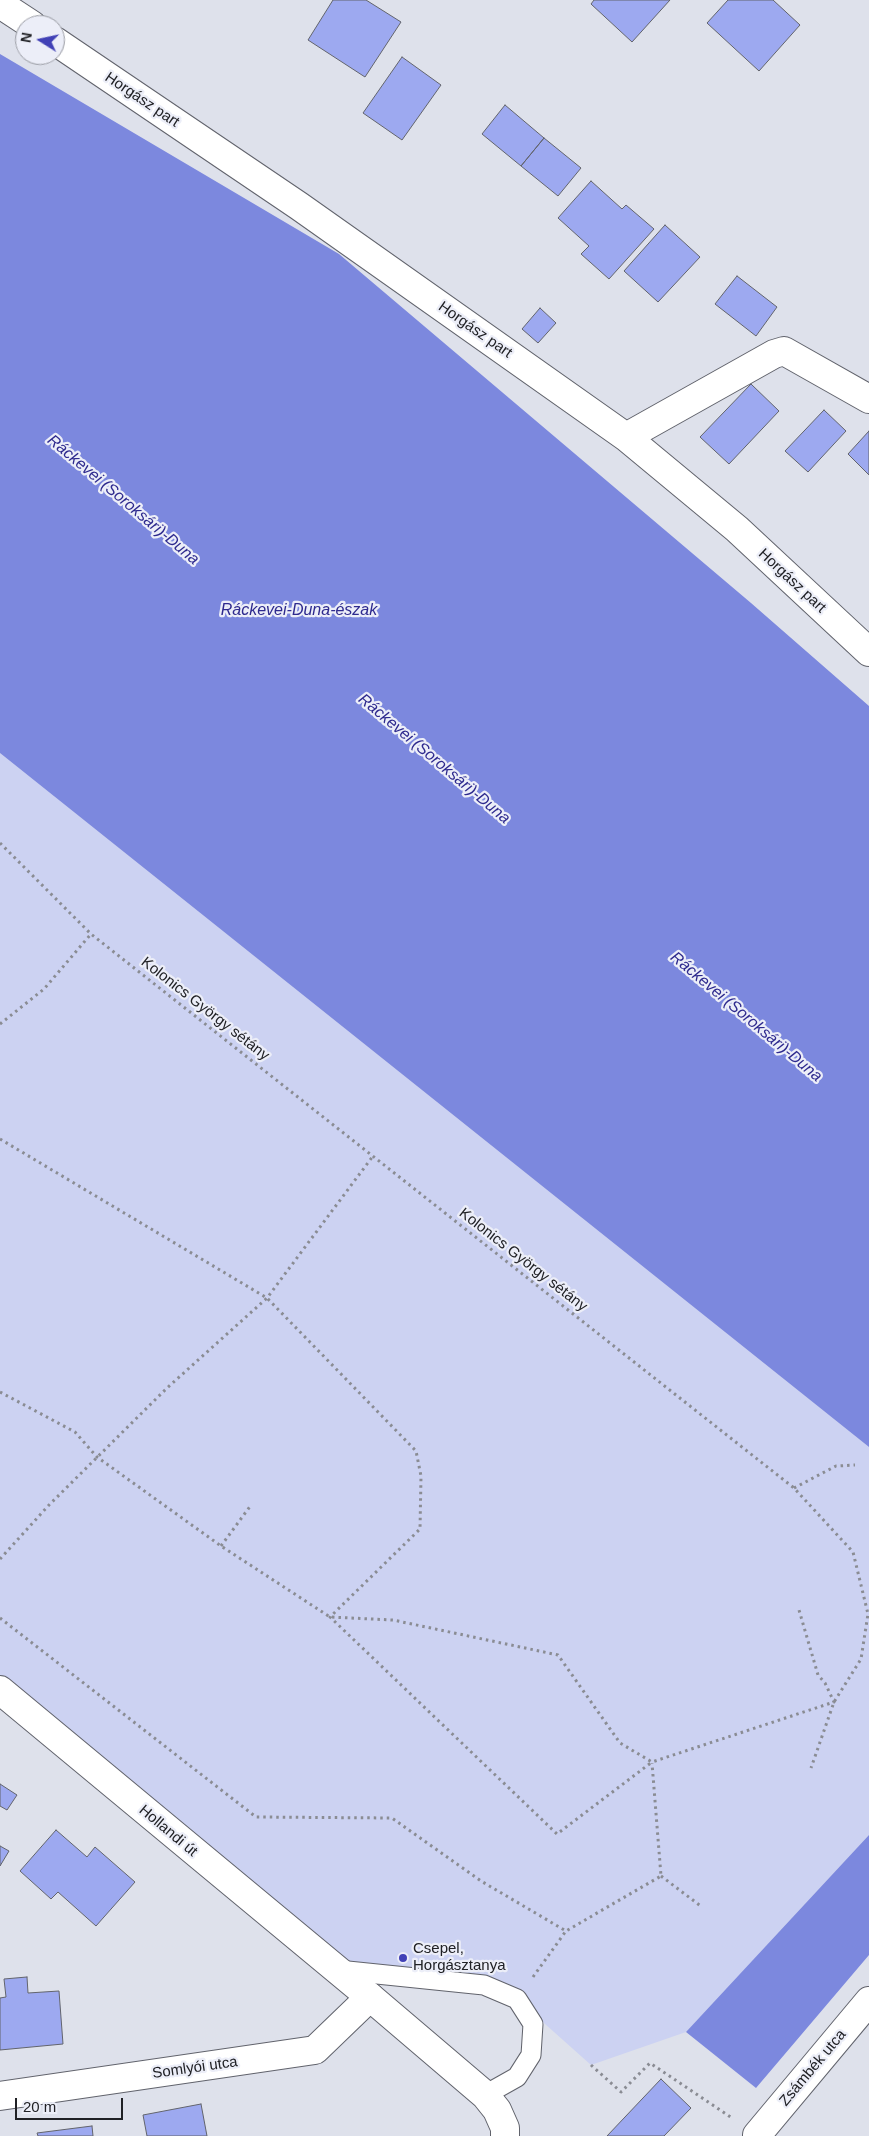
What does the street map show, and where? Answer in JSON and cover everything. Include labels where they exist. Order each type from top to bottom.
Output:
[{"type":"street","points":[[0,4],[17,15]]},
{"type":"street","name":"Horgász part","points":[[65,48],[299,206],[626,437],[737,529],[869,652]]},
{"type":"street","points":[[626,437],[774,354],[784,351],[869,399]]},
{"type":"street","name":"Hollandi út","points":[[0,1690],[370,1997],[485,2095],[496,2110],[505,2132]]},
{"type":"street","name":"Somlyói utca","points":[[0,2096],[314,2050],[370,1997]]},
{"type":"street","name":"Zsámbék utca","points":[[757,2135],[869,2001]]},
{"type":"lane","points":[[337,1970],[484,1985],[517,1999],[533,2024],[531,2055],[517,2076],[485,2095]]},
{"type":"path","name":"Kolonics György sétány","points":[[0,843],[92,934],[794,1488],[853,1552],[868,1614],[861,1659],[834,1702],[811,1768]]},
{"type":"path","points":[[0,1024],[44,989],[92,934]]},
{"type":"path","points":[[0,1139],[267,1298],[416,1451],[421,1476],[420,1529],[330,1617]]},
{"type":"path","points":[[0,1559],[49,1505],[167,1388],[267,1298],[373,1156]]},
{"type":"path","points":[[0,1392],[75,1432],[97,1457],[221,1546],[330,1617],[557,1834],[652,1762],[834,1702],[825,1683],[818,1675],[800,1610]]},
{"type":"path","points":[[794,1488],[836,1466],[855,1465]]},
{"type":"path","points":[[221,1546],[251,1505]]},
{"type":"path","points":[[330,1617],[393,1620],[558,1655],[620,1743],[652,1762]]},
{"type":"path","points":[[0,1618],[256,1817],[392,1818],[481,1881],[566,1931]]},
{"type":"path","points":[[652,1762],[662,1876],[702,1907]]},
{"type":"path","points":[[517,1999],[566,1931],[662,1876]]},
{"type":"path","points":[[591,2065],[622,2092],[650,2063],[757,2135]]},
{"type":"shaded area","points":[[0,753],[869,1447],[869,1835],[686,2032],[591,2065],[517,1999],[337,1970],[0,1690]]},
{"type":"water","name":"Ráckevei-Duna-észak","points":[[0,54],[15,63],[15,65],[19,65],[339,254],[751,603],[869,706],[869,1447],[0,753]]},
{"type":"water","points":[[869,1835],[869,1955],[756,2088],[686,2032]]},
{"type":"building","points":[[333,0],[366,0],[401,22],[365,77],[308,40]]},
{"type":"building","points":[[594,0],[670,0],[632,42],[591,4]]},
{"type":"building","points":[[728,0],[773,0],[800,25],[759,71],[707,23]]},
{"type":"building","points":[[402,57],[441,85],[402,140],[363,113]]},
{"type":"building","points":[[505,105],[544,138],[521,166],[482,134]]},
{"type":"building","points":[[544,138],[581,168],[558,196],[521,166]]},
{"type":"building","points":[[591,181],[622,209],[626,205],[654,229],[609,279],[581,254],[589,246],[558,218]]},
{"type":"building","points":[[665,225],[700,257],[658,302],[624,271]]},
{"type":"building","points":[[737,276],[777,307],[756,336],[715,304]]},
{"type":"building","points":[[540,308],[556,323],[538,343],[522,329]]},
{"type":"building","points":[[751,384],[779,411],[729,464],[700,437]]},
{"type":"building","points":[[824,410],[846,431],[808,472],[785,451]]},
{"type":"building","points":[[869,431],[869,475],[848,454]]},
{"type":"building","points":[[0,1784],[17,1795],[7,1810],[0,1806]]},
{"type":"building","points":[[56,1830],[87,1857],[95,1847],[135,1882],[96,1926],[58,1892],[51,1899],[20,1871]]},
{"type":"building","points":[[0,1846],[9,1851],[0,1866]]},
{"type":"building","points":[[27,1977],[28,1993],[59,1991],[63,2044],[0,2050],[0,1998],[6,1997],[4,1979]]},
{"type":"building","points":[[661,2079],[691,2108],[664,2136],[607,2136]]},
{"type":"building","points":[[201,2104],[207,2136],[147,2136],[143,2115]]},
{"type":"building","points":[[92,2126],[93,2136],[38,2136],[37,2133]]},
{"type":"place","name":"Csepel, Horgásztanya","points":[[403,1958]]},
{"type":"water label","name":"Ráckevei (Soroksári)-Duna","points":[[123,500]]},
{"type":"water label","name":"Ráckevei (Soroksári)-Duna","points":[[434,759]]},
{"type":"water label","name":"Ráckevei (Soroksári)-Duna","points":[[746,1017]]}]
